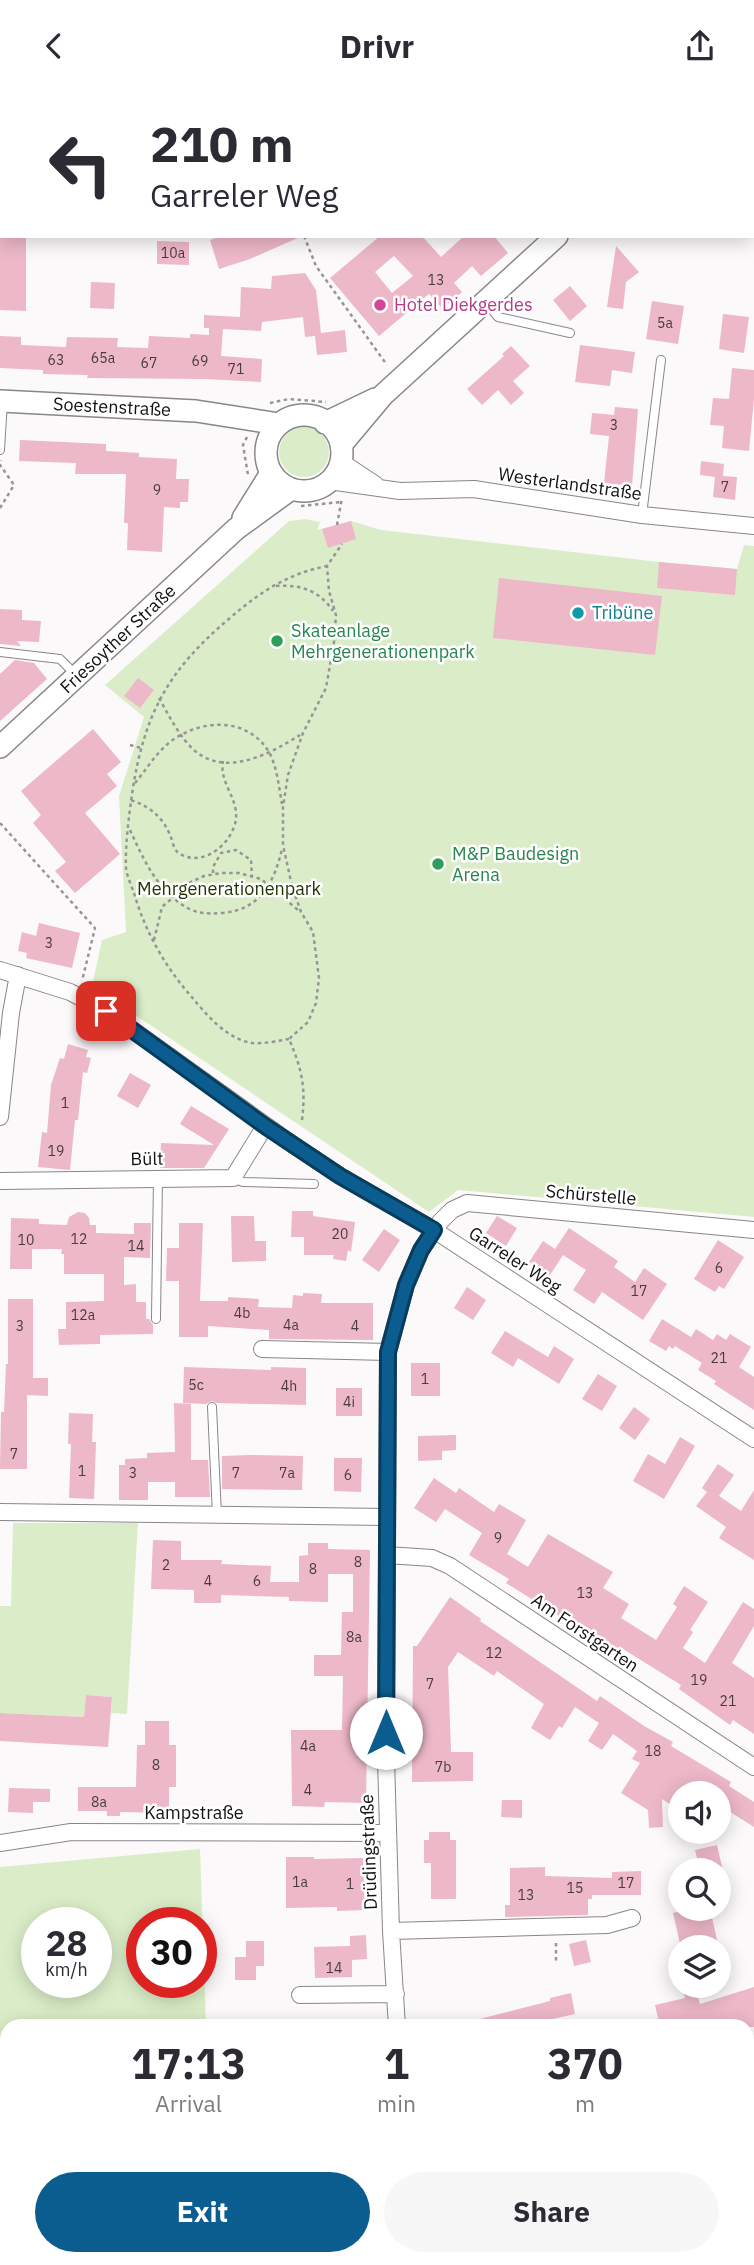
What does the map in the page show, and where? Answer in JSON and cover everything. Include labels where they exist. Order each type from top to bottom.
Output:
[{"type":"street","points":[[291,489],[271,473],[266,447],[269,437],[279,424],[293,417],[304,416],[334,419],[383,395],[556,238]]},
{"type":"street","points":[[341,453],[383,395]]},
{"type":"street","name":"Soestenstraße","points":[[1,401],[180,410],[224,415],[252,427],[279,424]]},
{"type":"street","points":[[334,419],[333,430],[341,453],[339,483]]},
{"type":"street","name":"Soestenstraße","points":[[252,427],[266,447]]},
{"type":"street","name":"Westerlandstraße","points":[[341,453],[381,488]]},
{"type":"street","name":"Friesoyther Straße","points":[[266,498],[271,473]]},
{"type":"street","name":"Westerlandstraße","points":[[339,483],[400,491],[474,489],[642,515],[754,526]]},
{"type":"street","name":"Friesoyther Straße","points":[[0,747],[236,529],[266,498],[291,489],[307,491],[339,483]]},
{"type":"street","name":"Garreler Weg","points":[[0,970],[78,996],[106,1011],[265,1126],[340,1176],[434,1230],[754,1439]]},
{"type":"street","points":[[0,1117],[11,1013],[18,975]]},
{"type":"street","points":[[233,1178],[265,1126]]},
{"type":"street","name":"Bült","points":[[0,1181],[233,1178]]},
{"type":"street","name":"Schürstelle","points":[[434,1230],[452,1210],[467,1203],[754,1230]]},
{"type":"street","name":"Drüdingstraße","points":[[397,2019],[391,1931],[386,1759],[388,1352],[406,1285],[421,1250],[434,1230]]},
{"type":"street","points":[[262,1349],[388,1352]]},
{"type":"street","points":[[0,1513],[386,1517]]},
{"type":"street","name":"Am Forstgarten","points":[[387,1555],[432,1558],[450,1566],[754,1767]]},
{"type":"street","name":"Kampstraße","points":[[0,1843],[71,1832],[388,1833]]},
{"type":"street","name":"Drüdingstraße","points":[[391,1931],[607,1925],[632,1918]]},
{"type":"street","points":[[300,1995],[396,1994]]},
{"type":"lane","points":[[485,301],[498,317],[570,333]]},
{"type":"lane","points":[[642,515],[662,360]]},
{"type":"lane","points":[[1,401],[1,450]]},
{"type":"lane","points":[[0,652],[60,659],[78,676]]},
{"type":"lane","points":[[156,1319],[158,1178]]},
{"type":"lane","points":[[233,1178],[243,1182],[314,1184]]},
{"type":"lane","points":[[212,1407],[217,1515]]},
{"type":"path","points":[[305,238],[316,266],[400,381]]},
{"type":"path","points":[[334,419],[336,404],[289,399],[270,403],[263,407],[243,445],[248,486],[282,511],[341,502]]},
{"type":"path","points":[[0,508],[14,485],[0,465],[1,450]]},
{"type":"path","points":[[337,525],[341,502],[339,483]]},
{"type":"path","points":[[327,566],[302,571],[258,594],[208,636],[176,671],[150,716],[133,786],[126,870],[144,926],[175,978],[208,1016],[237,1038],[253,1043],[289,1039],[308,1022],[316,1003],[319,978],[313,932],[301,912],[292,886],[283,845],[283,807],[288,775],[303,733],[326,688],[336,615],[329,591],[327,566],[342,544]]},
{"type":"path","points":[[273,586],[292,585],[313,592],[325,598],[336,615]]},
{"type":"path","points":[[159,698],[181,735],[201,755],[223,761],[244,761],[270,754],[303,733]]},
{"type":"path","points":[[133,786],[169,743],[181,735],[209,725],[227,725],[242,728],[255,735],[270,754],[283,807]]},
{"type":"path","points":[[130,745],[141,748]]},
{"type":"path","points":[[213,875],[217,859],[232,835],[236,820],[236,806],[223,778],[223,761]]},
{"type":"path","points":[[131,800],[149,807],[163,820],[174,848],[180,854],[194,858],[222,849],[236,850],[246,855],[253,866],[252,877]]},
{"type":"path","points":[[0,823],[95,928],[78,996]]},
{"type":"path","points":[[129,828],[149,870],[173,897],[196,912],[206,914],[238,912],[254,903],[270,885],[283,845]]},
{"type":"path","points":[[153,942],[162,907],[191,882],[213,875],[239,873],[252,877],[270,885],[301,912]]},
{"type":"path","points":[[289,1039],[300,1065],[305,1095],[302,1120]]},
{"type":"green space","points":[[304,427],[322,434],[329,452],[322,470],[304,477],[286,470],[279,452],[286,434]]},
{"type":"green space","name":"M&P Baudesign Arena","points":[[305,519],[320,522],[317,530],[351,521],[381,530],[737,569],[744,545],[754,546],[754,1217],[458,1190],[429,1212],[92,986],[102,940],[126,932],[119,796],[144,717],[105,685],[289,521]]},
{"type":"green space","points":[[13,1523],[138,1523],[127,1714],[111,1713],[112,1697],[86,1695],[84,1717],[0,1713],[0,1606],[11,1606]]},
{"type":"green space","points":[[200,1849],[202,1907],[126,1907],[126,1998],[205,1998],[206,2019],[0,2019],[0,1867]]},
{"type":"building","points":[[0,238],[26,238],[26,311],[0,310]]},
{"type":"building","points":[[216,238],[298,238],[219,269],[210,240]]},
{"type":"building","points":[[378,238],[424,238],[441,257],[462,238],[496,238],[508,253],[481,276],[472,266],[454,283],[462,292],[443,309],[429,294],[379,336],[330,278]],"holes":[[[394,256],[413,276],[392,293],[375,272]]]},
{"type":"building","points":[[157,241],[189,242],[189,265],[157,264]]},
{"type":"building","points":[[616,246],[639,272],[626,282],[623,309],[607,307]]},
{"type":"building","points":[[305,273],[316,290],[321,333],[345,330],[347,352],[317,355],[315,336],[305,337],[303,317],[262,322],[261,331],[223,329],[221,356],[262,359],[261,382],[87,378],[88,375],[43,374],[43,370],[0,368],[0,336],[21,337],[21,345],[66,347],[67,337],[118,338],[117,347],[148,348],[149,336],[190,338],[190,334],[209,335],[209,328],[204,328],[204,315],[240,317],[241,287],[271,289],[272,276]]},
{"type":"building","points":[[91,282],[115,283],[114,309],[90,308]]},
{"type":"building","points":[[570,286],[587,306],[570,321],[553,300]]},
{"type":"building","points":[[652,301],[684,306],[678,344],[646,339]]},
{"type":"building","points":[[723,314],[749,317],[744,353],[719,349]]},
{"type":"building","points":[[580,345],[635,352],[632,373],[612,370],[610,386],[575,382]]},
{"type":"building","points":[[511,346],[530,366],[513,381],[524,393],[511,405],[498,390],[482,405],[467,389],[504,356],[502,354]]},
{"type":"building","points":[[732,368],[754,370],[749,451],[722,448],[724,426],[710,425],[713,398],[729,399]]},
{"type":"building","points":[[615,407],[638,409],[632,486],[604,483],[609,436],[590,434],[592,413],[614,415]]},
{"type":"building","points":[[20,440],[106,444],[106,451],[139,453],[139,457],[177,459],[176,479],[189,479],[188,502],[180,502],[180,508],[164,507],[162,552],[127,550],[128,523],[124,523],[126,474],[75,474],[76,463],[19,461]]},
{"type":"building","points":[[701,461],[724,464],[723,476],[737,477],[735,500],[713,497],[715,477],[700,475]]},
{"type":"building","points":[[351,521],[356,539],[328,548],[322,529]]},
{"type":"building","points":[[659,562],[737,569],[735,595],[657,588]]},
{"type":"building","name":"Tribüne","points":[[499,578],[662,596],[655,655],[493,638]]},
{"type":"building","points":[[0,609],[22,610],[22,620],[41,621],[39,642],[17,641],[21,646],[0,644]]},
{"type":"building","points":[[15,660],[34,663],[47,679],[0,721],[0,674]]},
{"type":"building","points":[[138,678],[154,690],[140,708],[124,696]]},
{"type":"building","points":[[93,729],[121,762],[107,774],[117,786],[85,813],[120,854],[75,893],[55,871],[66,862],[33,823],[41,815],[21,791]]},
{"type":"building","points":[[39,923],[80,933],[72,968],[26,958],[27,953],[18,951],[22,932],[36,936]]},
{"type":"building","points":[[68,1044],[88,1050],[86,1057],[91,1058],[87,1073],[83,1072],[70,1170],[38,1167],[42,1132],[47,1133],[51,1085]]},
{"type":"building","points":[[130,1073],[151,1085],[138,1108],[117,1096]]},
{"type":"building","points":[[191,1106],[229,1129],[204,1168],[160,1168],[161,1143],[214,1145],[180,1124]]},
{"type":"building","points":[[292,1211],[313,1211],[313,1216],[355,1222],[351,1252],[348,1250],[346,1261],[333,1259],[334,1255],[304,1255],[304,1237],[291,1237]]},
{"type":"building","points":[[78,1212],[85,1213],[90,1225],[96,1225],[96,1233],[134,1234],[134,1223],[151,1223],[150,1258],[124,1257],[124,1285],[136,1284],[136,1302],[146,1302],[146,1319],[153,1325],[153,1334],[100,1335],[100,1344],[59,1345],[58,1329],[66,1329],[66,1302],[104,1301],[104,1274],[64,1274],[62,1249],[32,1249],[32,1269],[10,1269],[11,1218],[39,1219],[39,1224],[67,1225],[69,1217]]},
{"type":"building","points":[[231,1216],[254,1216],[255,1241],[266,1241],[266,1261],[232,1262]]},
{"type":"building","points":[[497,1216],[517,1228],[506,1246],[486,1233]]},
{"type":"building","points":[[179,1223],[203,1223],[200,1301],[228,1301],[228,1297],[259,1299],[258,1307],[292,1308],[293,1295],[303,1296],[303,1293],[322,1294],[321,1303],[373,1303],[373,1340],[269,1339],[269,1330],[208,1326],[208,1337],[179,1337],[179,1281],[166,1281],[167,1248],[179,1248]]},
{"type":"building","points":[[569,1228],[618,1261],[614,1267],[635,1282],[644,1268],[667,1284],[643,1320],[602,1292],[594,1304],[573,1290],[586,1270],[563,1255],[550,1275],[529,1262],[543,1241],[555,1249]]},
{"type":"building","points":[[384,1229],[400,1240],[379,1272],[362,1260]]},
{"type":"building","points":[[718,1240],[744,1257],[724,1289],[719,1286],[715,1292],[694,1279]]},
{"type":"building","points":[[467,1287],[486,1300],[473,1320],[454,1308]]},
{"type":"building","points":[[8,1299],[33,1299],[33,1378],[48,1378],[48,1396],[27,1395],[27,1469],[0,1469],[1,1412],[4,1412],[8,1364]]},
{"type":"building","points":[[662,1319],[691,1337],[696,1329],[713,1340],[717,1334],[726,1340],[730,1334],[751,1347],[739,1367],[754,1377],[754,1410],[698,1370],[702,1363],[675,1346],[673,1349],[669,1346],[666,1351],[649,1341]]},
{"type":"building","points":[[505,1331],[548,1357],[554,1346],[574,1359],[559,1384],[518,1358],[513,1367],[491,1353]]},
{"type":"building","points":[[411,1363],[440,1363],[440,1396],[411,1396]]},
{"type":"building","points":[[184,1367],[271,1370],[271,1367],[306,1368],[306,1405],[212,1401],[206,1404],[183,1403]]},
{"type":"building","points":[[598,1374],[617,1386],[602,1411],[582,1399]]},
{"type":"building","points":[[336,1388],[362,1388],[362,1416],[336,1416]]},
{"type":"building","points":[[174,1403],[191,1404],[191,1460],[208,1460],[210,1497],[175,1497],[175,1482],[148,1482],[148,1500],[119,1500],[119,1465],[125,1465],[125,1459],[147,1458],[147,1453],[175,1452]]},
{"type":"building","points":[[634,1407],[650,1419],[635,1440],[619,1428]]},
{"type":"building","points":[[69,1413],[93,1414],[92,1442],[96,1442],[94,1499],[69,1498]]},
{"type":"building","points":[[456,1435],[456,1450],[442,1451],[442,1460],[418,1461],[418,1436]]},
{"type":"building","points":[[680,1437],[695,1446],[664,1499],[633,1481],[648,1454],[665,1464]]},
{"type":"building","points":[[222,1456],[303,1456],[302,1490],[222,1489]]},
{"type":"building","points":[[334,1458],[362,1458],[361,1492],[334,1491]]},
{"type":"building","points":[[718,1464],[734,1475],[719,1496],[741,1511],[754,1490],[754,1560],[719,1538],[726,1527],[696,1506],[707,1492],[702,1488]]},
{"type":"building","points":[[434,1478],[456,1493],[459,1488],[494,1512],[499,1504],[526,1520],[507,1554],[528,1567],[548,1534],[613,1572],[603,1588],[629,1604],[621,1618],[656,1640],[677,1607],[673,1604],[684,1586],[708,1602],[690,1630],[693,1632],[683,1648],[705,1663],[743,1602],[754,1609],[754,1626],[732,1663],[754,1678],[754,1734],[733,1720],[730,1725],[679,1689],[681,1685],[623,1649],[621,1654],[591,1636],[506,1583],[509,1579],[469,1555],[482,1533],[445,1509],[436,1522],[414,1508]]},
{"type":"building","points":[[153,1540],[181,1541],[181,1560],[222,1560],[221,1564],[271,1566],[270,1582],[299,1582],[299,1556],[308,1555],[308,1543],[328,1543],[328,1549],[370,1550],[366,1803],[325,1802],[324,1807],[292,1806],[291,1730],[342,1730],[343,1676],[314,1676],[314,1655],[341,1655],[342,1612],[353,1612],[353,1574],[328,1574],[328,1602],[289,1601],[289,1597],[221,1595],[221,1603],[194,1603],[194,1590],[151,1589]]},
{"type":"building","points":[[450,1597],[481,1619],[480,1621],[597,1701],[600,1696],[673,1742],[671,1746],[729,1781],[668,1781],[668,1803],[662,1799],[663,1827],[649,1828],[648,1810],[621,1793],[640,1763],[632,1759],[637,1751],[613,1734],[602,1750],[588,1741],[599,1723],[575,1707],[562,1728],[559,1726],[550,1740],[531,1728],[544,1704],[497,1671],[494,1676],[458,1652],[448,1667],[451,1752],[473,1752],[473,1781],[412,1782],[413,1646],[417,1646]]},
{"type":"building","points":[[86,1695],[112,1697],[108,1747],[0,1741],[0,1713],[84,1717]]},
{"type":"building","points":[[145,1721],[169,1721],[169,1745],[176,1745],[176,1787],[169,1787],[169,1813],[120,1812],[120,1816],[107,1816],[107,1811],[78,1811],[78,1787],[136,1787],[137,1745],[145,1745]]},
{"type":"building","points":[[731,1787],[754,1802],[754,1827],[731,1813]]},
{"type":"building","points":[[9,1788],[50,1789],[50,1802],[33,1802],[33,1813],[8,1812]]},
{"type":"building","points":[[502,1800],[522,1800],[522,1818],[501,1817]]},
{"type":"building","points":[[429,1832],[450,1832],[450,1840],[456,1840],[456,1899],[431,1899],[431,1863],[424,1863],[424,1840],[429,1840]]},
{"type":"building","points":[[717,1845],[720,1858],[697,1858],[695,1850]]},
{"type":"building","points":[[286,1857],[363,1858],[365,1910],[337,1911],[337,1907],[286,1908]]},
{"type":"building","points":[[545,1867],[545,1876],[612,1878],[612,1872],[641,1871],[641,1895],[592,1895],[592,1899],[588,1899],[588,1915],[505,1917],[505,1905],[510,1905],[510,1868]]},
{"type":"building","points":[[675,1921],[713,1921],[716,1935],[678,1935]]},
{"type":"building","points":[[366,1935],[367,1959],[352,1960],[352,1977],[315,1978],[314,1947],[350,1946],[350,1936]]},
{"type":"building","points":[[586,1940],[591,1962],[574,1966],[569,1944]]},
{"type":"building","points":[[246,1941],[264,1941],[264,1966],[256,1966],[256,1980],[235,1980],[235,1957],[246,1957]]},
{"type":"building","points":[[754,1987],[754,2019],[658,2019],[655,2005],[685,1998],[698,1998],[700,2004],[719,1998],[731,1998],[731,1994]]},
{"type":"building","points":[[571,1993],[575,2014],[552,2019],[480,2019],[550,2001],[550,1998]]},
{"type":"place","name":"Hotel Diekgerdes","points":[[380,305]]},
{"type":"place","name":"Tribüne","points":[[578,613]]},
{"type":"place","name":"Skateanlage Mehrgenerationenpark","points":[[277,641]]},
{"type":"place","name":"M&P Baudesign Arena","points":[[438,864]]},
{"type":"route","points":[[106,1011],[265,1126],[340,1176],[434,1230],[421,1250],[406,1285],[388,1352],[386,1733]]},
{"type":"park label","name":"Mehrgenerationenpark","points":[[229,889]]}]
